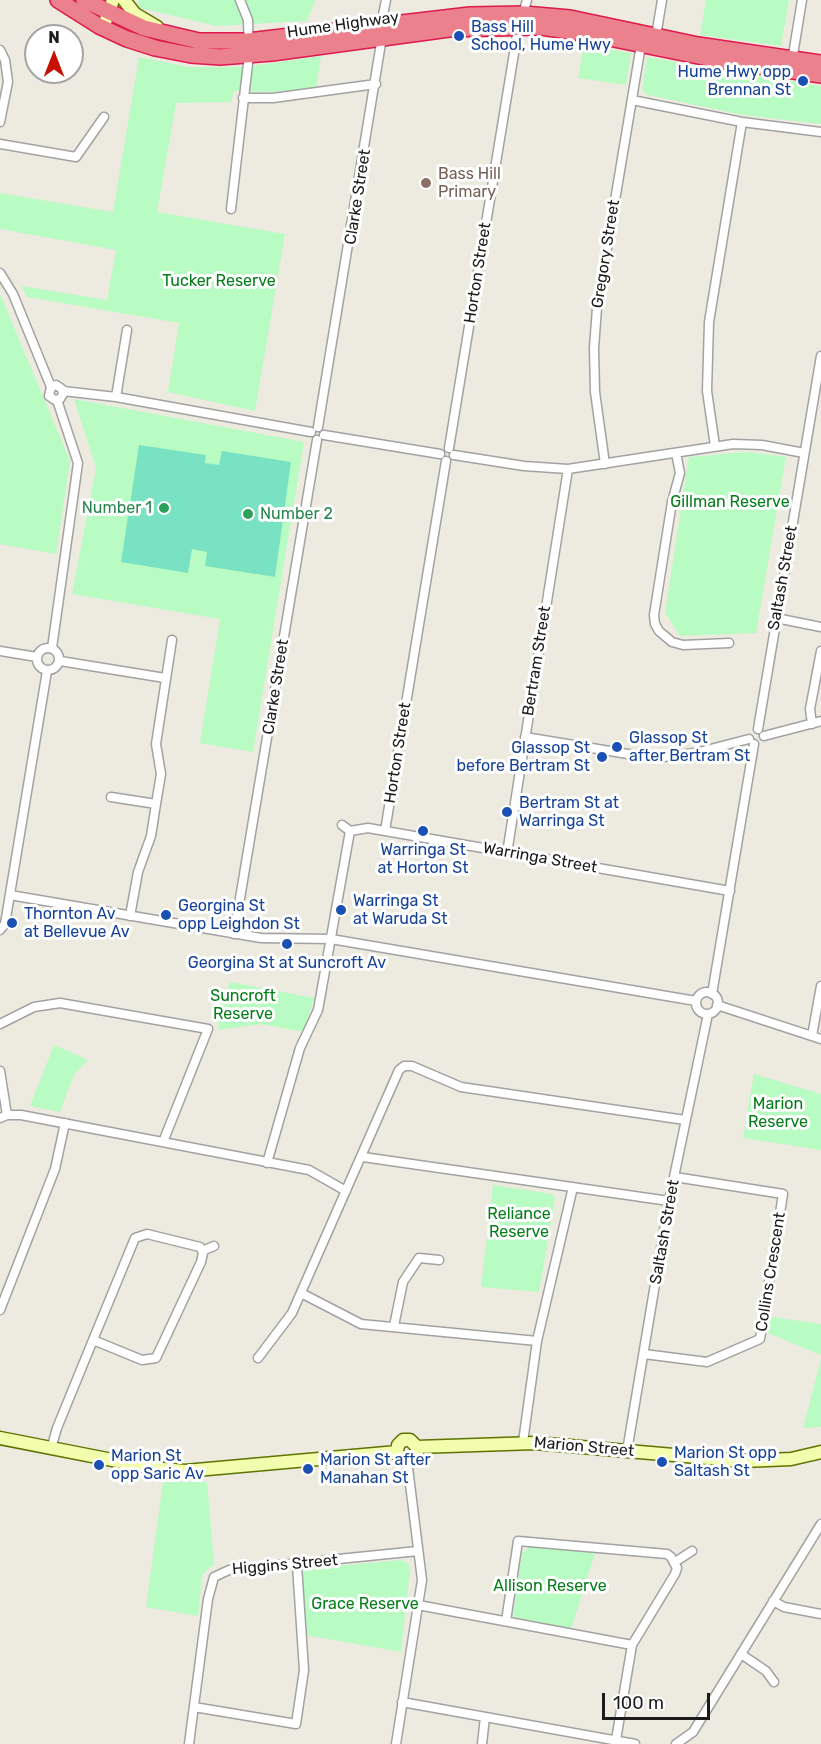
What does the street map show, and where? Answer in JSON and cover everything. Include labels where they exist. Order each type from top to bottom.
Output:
[{"type":"highway","name":"Hume Highway","points":[[58,0],[176,37],[248,48]]},
{"type":"highway","name":"Hume Highway","points":[[84,0],[108,14],[127,39],[174,52],[220,57],[248,48],[382,31],[449,29],[524,14],[570,18],[791,64],[821,75]]},
{"type":"highway","name":"Hume Highway","points":[[524,14],[565,30],[718,60],[791,64],[821,63]]},
{"type":"main road","points":[[124,0],[135,15],[176,37]]},
{"type":"main road","points":[[0,1438],[153,1468],[185,1471],[397,1452]]},
{"type":"main road","points":[[403,1440],[410,1440],[417,1447],[416,1456],[407,1460],[400,1458],[397,1452],[398,1445],[403,1440]]},
{"type":"main road","name":"Marion Street","points":[[417,1447],[523,1442],[743,1461],[791,1459],[821,1452]]},
{"type":"street","points":[[231,208],[248,48],[248,20],[240,0]]},
{"type":"street","name":"Clarke Street","points":[[234,934],[376,84],[386,0]]},
{"type":"street","points":[[656,36],[662,0]]},
{"type":"street","points":[[791,64],[802,0]]},
{"type":"street","name":"Horton Street","points":[[451,452],[524,14]]},
{"type":"street","name":"Gregory Street","points":[[605,464],[595,392],[594,348],[597,308],[640,45]]},
{"type":"street","points":[[0,50],[5,60],[8,82],[0,122]]},
{"type":"street","points":[[243,98],[273,98],[376,84]]},
{"type":"street","points":[[632,100],[742,122],[821,132]]},
{"type":"street","points":[[0,144],[76,157],[104,117]]},
{"type":"street","points":[[715,446],[707,391],[709,322],[742,122]]},
{"type":"street","points":[[0,273],[13,294],[51,387],[49,396],[57,400],[78,463],[51,648]]},
{"type":"street","points":[[116,397],[127,330]]},
{"type":"street","name":"Saltash Street","points":[[761,733],[776,618],[804,453],[818,396],[821,356]]},
{"type":"street","points":[[51,387],[58,386],[63,391],[116,397],[317,433],[451,460],[451,452],[524,466],[568,469],[715,446],[762,446],[804,453]]},
{"type":"street","points":[[57,400],[62,397],[63,391]]},
{"type":"street","points":[[676,453],[680,473],[672,502],[654,615],[655,624],[659,631],[672,642],[683,645],[729,644]]},
{"type":"street","name":"Horton Street","points":[[385,831],[443,458]]},
{"type":"street","name":"Bertram Street","points":[[507,853],[568,469]]},
{"type":"street","points":[[776,618],[821,627]]},
{"type":"street","points":[[130,916],[138,872],[151,836],[161,774],[156,744],[172,640]]},
{"type":"street","points":[[37,657],[44,648],[51,648],[57,652],[60,661]]},
{"type":"street","points":[[0,651],[37,657]]},
{"type":"street","points":[[812,724],[810,709],[821,651]]},
{"type":"street","points":[[37,657],[40,668],[47,671],[56,667],[60,661]]},
{"type":"street","points":[[60,661],[165,678]]},
{"type":"street","points":[[0,930],[4,926],[10,895],[47,671]]},
{"type":"street","points":[[821,721],[761,733],[751,732],[730,891],[712,994],[717,1005],[817,1037],[821,986]]},
{"type":"street","points":[[525,737],[634,755],[663,757],[762,742],[761,733]]},
{"type":"street","points":[[111,797],[156,804]]},
{"type":"street","points":[[267,1163],[300,1048],[318,1010],[350,831],[342,825]]},
{"type":"street","name":"Warringa Street","points":[[350,831],[361,828],[385,831],[730,891]]},
{"type":"street","points":[[10,895],[261,938],[331,939],[696,1001]]},
{"type":"street","points":[[696,1001],[702,994],[712,994]]},
{"type":"street","points":[[696,1001],[699,1011],[708,1014],[717,1005]]},
{"type":"street","points":[[0,1024],[34,1007],[60,1004],[208,1029],[163,1142]]},
{"type":"street","name":"Saltash Street","points":[[627,1451],[669,1201],[708,1014]]},
{"type":"street","points":[[258,1358],[292,1313],[363,1157],[402,1062],[461,1087],[685,1120]]},
{"type":"street","points":[[0,1071],[4,1116],[65,1123],[309,1170],[346,1191]]},
{"type":"street","points":[[0,1310],[55,1169],[65,1123]]},
{"type":"street","points":[[363,1157],[669,1201]]},
{"type":"street","name":"Collins Crescent","points":[[644,1354],[707,1362],[760,1339],[783,1194],[675,1177]]},
{"type":"street","points":[[523,1442],[537,1341],[573,1186]]},
{"type":"street","points":[[51,1449],[57,1428],[136,1233],[194,1244],[202,1251]]},
{"type":"street","points":[[202,1251],[214,1246]]},
{"type":"street","points":[[93,1340],[155,1363],[201,1262],[202,1251]]},
{"type":"street","points":[[394,1326],[403,1282],[419,1258],[439,1260]]},
{"type":"street","points":[[300,1293],[361,1324],[537,1341]]},
{"type":"street","points":[[396,1744],[422,1580],[407,1460]]},
{"type":"street","points":[[676,1744],[693,1732],[821,1524]]},
{"type":"street","points":[[506,1621],[518,1541],[667,1554],[675,1562],[675,1574],[632,1645],[616,1740]]},
{"type":"street","name":"Higgins Street","points":[[189,1744],[208,1599],[214,1576],[229,1570],[297,1565],[418,1551]]},
{"type":"street","points":[[675,1562],[692,1551]]},
{"type":"street","points":[[194,1707],[296,1724],[304,1670],[297,1565]]},
{"type":"street","points":[[773,1601],[784,1607],[821,1614]]},
{"type":"street","points":[[418,1605],[632,1645]]},
{"type":"street","points":[[741,1654],[766,1671],[774,1682]]},
{"type":"street","points":[[402,1702],[635,1744]]},
{"type":"street","points":[[482,1744],[485,1717]]},
{"type":"green space","points":[[138,0],[315,0],[307,21],[217,26],[140,8]]},
{"type":"green space","points":[[706,0],[789,0],[781,46],[700,35]]},
{"type":"green space","points":[[584,45],[631,53],[626,85],[578,78]]},
{"type":"green space","name":"Tucker Reserve","points":[[321,56],[316,88],[272,92],[234,91],[231,102],[176,103],[157,212],[285,234],[255,411],[168,392],[179,323],[27,297],[22,286],[107,300],[116,250],[0,229],[0,193],[113,212],[139,57],[189,67],[244,67]]},
{"type":"green space","points":[[647,57],[821,86],[821,124],[743,115],[648,95],[642,90]]},
{"type":"green space","points":[[0,294],[70,461],[56,554],[0,544]]},
{"type":"green space","points":[[74,399],[304,442],[253,752],[200,743],[220,619],[72,594],[96,468]]},
{"type":"green space","points":[[139,445],[206,455],[205,463],[219,465],[222,451],[291,462],[275,577],[205,566],[207,552],[192,549],[188,573],[121,562]]},
{"type":"green space","name":"Gillman Reserve","points":[[746,452],[786,457],[756,633],[680,636],[665,613],[689,457]]},
{"type":"green space","name":"Suncroft Reserve","points":[[230,982],[314,998],[304,1032],[261,1024],[219,1030],[217,1015]]},
{"type":"green space","points":[[54,1045],[88,1060],[74,1074],[60,1112],[30,1106]]},
{"type":"green space","name":"Marion Reserve","points":[[754,1074],[821,1094],[821,1150],[743,1138]]},
{"type":"green space","name":"Reliance Reserve","points":[[493,1185],[552,1194],[555,1198],[539,1292],[481,1287]]},
{"type":"green space","points":[[766,1316],[821,1324],[821,1355],[763,1331]]},
{"type":"green space","points":[[821,1359],[821,1427],[803,1428]]},
{"type":"green space","points":[[163,1482],[207,1482],[214,1564],[202,1575],[198,1616],[146,1607]]},
{"type":"green space","name":"Allison Reserve","points":[[531,1546],[595,1553],[571,1629],[513,1617],[522,1553]]},
{"type":"green space","name":"Grace Reserve","points":[[401,1560],[408,1563],[410,1570],[401,1652],[306,1635],[302,1580],[304,1571],[313,1568]]},
{"type":"place","name":"Bass Hill School, Hume Hwy","points":[[459,36]]},
{"type":"place","name":"Hume Hwy opp Brennan St","points":[[803,81]]},
{"type":"place","name":"Bass Hill Primary","points":[[426,183]]},
{"type":"place","name":"Number 1","points":[[164,508]]},
{"type":"place","name":"Number 2","points":[[248,514]]},
{"type":"place","name":"Glassop St after Bertram St","points":[[617,747]]},
{"type":"place","name":"Glassop St before Bertram St","points":[[602,757]]},
{"type":"place","name":"Bertram St at Warringa St","points":[[507,812]]},
{"type":"place","name":"Warringa St at Horton St","points":[[423,831]]},
{"type":"place","name":"Warringa St at Waruda St","points":[[341,910]]},
{"type":"place","name":"Georgina St opp Leighdon St","points":[[166,915]]},
{"type":"place","name":"Thornton Av at Bellevue Av","points":[[12,923]]},
{"type":"place","name":"Georgina St at Suncroft Av","points":[[287,944]]},
{"type":"place","name":"Marion St opp Saltash St","points":[[662,1462]]},
{"type":"place","name":"Marion St opp Saric Av","points":[[99,1465]]},
{"type":"place","name":"Marion St after Manahan St","points":[[308,1469]]}]
